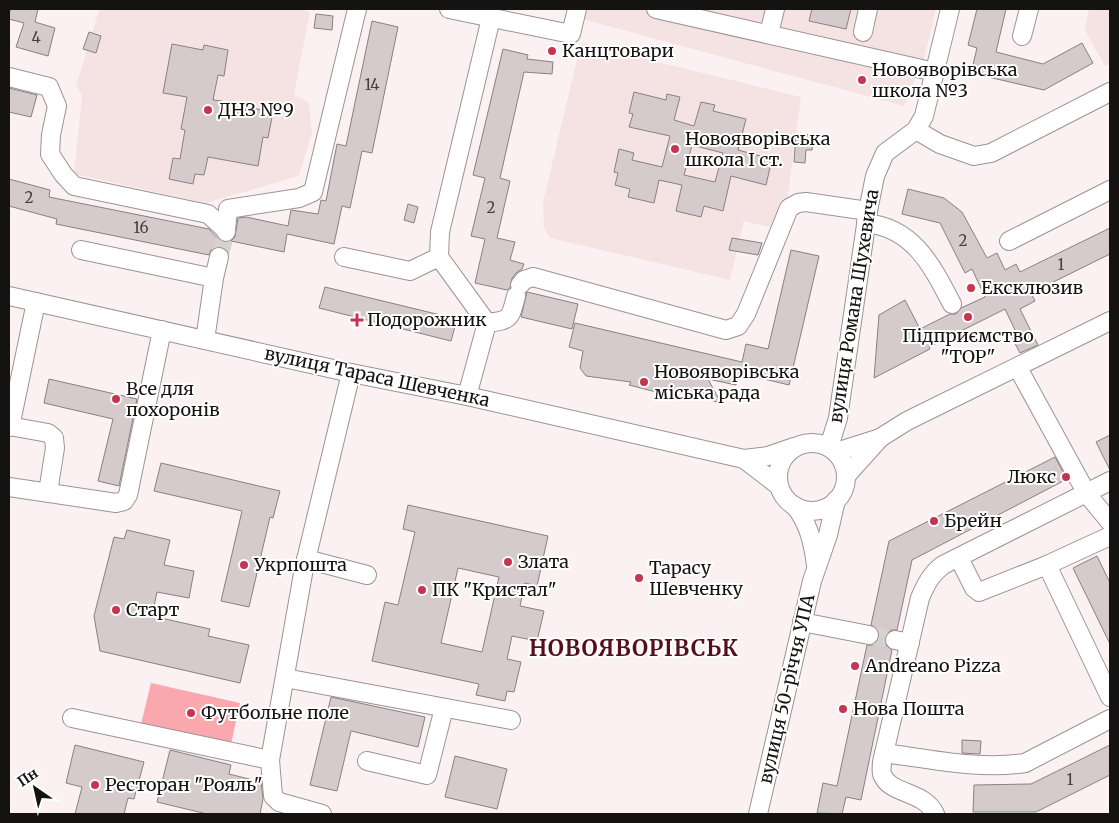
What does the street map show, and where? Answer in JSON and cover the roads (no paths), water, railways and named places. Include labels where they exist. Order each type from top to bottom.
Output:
[{"type":"street","points":[[9,77],[49,87],[57,106],[51,135],[50,154],[62,174],[74,186],[208,214],[226,231],[228,209],[299,198],[313,192],[357,9]]},
{"type":"street","points":[[449,9],[571,34],[576,9]]},
{"type":"street","points":[[656,9],[935,72]]},
{"type":"street","points":[[769,34],[775,9]]},
{"type":"street","points":[[863,32],[868,9]]},
{"type":"street","name":"вулиця Романа Шухевича","points":[[832,449],[867,217],[875,176],[885,153],[916,130],[924,116],[950,9]]},
{"type":"street","points":[[1022,36],[1029,9]]},
{"type":"street","points":[[487,323],[440,257],[440,232],[491,18]]},
{"type":"street","points":[[916,130],[940,144],[974,156],[982,155],[991,153],[1110,92]]},
{"type":"street","points":[[1009,242],[1110,190]]},
{"type":"street","points":[[487,323],[504,321],[511,315],[518,290],[524,280],[533,277],[726,330],[738,326],[746,314],[789,208],[798,202],[806,202],[867,217],[875,224],[897,232],[922,252],[952,304]]},
{"type":"street","points":[[82,250],[214,278]]},
{"type":"street","points":[[205,340],[219,257]]},
{"type":"street","points":[[344,257],[410,271],[440,257]]},
{"type":"street","name":"вулиця Тараса Шевченка","points":[[9,296],[351,373],[467,396],[744,459],[768,456],[794,447]]},
{"type":"street","points":[[36,302],[9,427],[48,433],[54,438],[55,448],[48,492]]},
{"type":"street","points":[[846,476],[841,459],[832,449],[812,442],[794,447],[782,460],[778,468],[779,486],[788,501],[795,506],[812,511],[821,510],[836,500],[842,493],[846,476],[880,438],[907,421],[1018,368],[1110,321]]},
{"type":"street","points":[[467,396],[487,323]]},
{"type":"street","points":[[9,487],[116,503],[124,501],[128,494],[162,330]]},
{"type":"street","points":[[1018,368],[1087,494],[1110,522]]},
{"type":"street","points":[[322,814],[279,802],[273,796],[270,760],[306,559],[351,373]]},
{"type":"street","points":[[832,449],[880,438]]},
{"type":"street","name":"вулиця Тараса Шевченка","points":[[744,459],[779,486]]},
{"type":"street","points":[[936,814],[925,801],[892,786],[882,774],[882,762],[902,641],[926,584],[934,572],[958,558],[1110,481]]},
{"type":"street","name":"вулиця 50-річчя УПА","points":[[758,814],[816,565],[828,535],[836,500]]},
{"type":"street","name":"вулиця 50-річчя УПА","points":[[795,506],[807,525],[816,565]]},
{"type":"street","points":[[958,558],[974,588],[979,592],[1047,565],[1110,536]]},
{"type":"street","points":[[306,559],[367,575]]},
{"type":"street","points":[[1047,565],[1110,697]]},
{"type":"street","points":[[802,622],[869,635]]},
{"type":"street","points":[[286,678],[511,720]]},
{"type":"street","points":[[367,761],[427,775],[444,708]]},
{"type":"street","points":[[72,718],[270,760]]},
{"type":"street","points":[[884,753],[963,763],[1011,766],[1025,763],[1110,719]]},
{"type":"tunnel","points":[[219,257],[226,232]]},
{"type":"tunnel","points":[[869,635],[895,640]]},
{"type":"place","name":"Канцтовари","points":[[552,51]]},
{"type":"place","name":"Новояворівська школа №3","points":[[862,80]]},
{"type":"place","name":"ДНЗ №9","points":[[208,110]]},
{"type":"place","name":"Новояворівська школа І ст.","points":[[675,149]]},
{"type":"place","name":"Ексклюзив","points":[[971,288]]},
{"type":"place","name":"Підприємство \"ТОР\"","points":[[968,317]]},
{"type":"place","name":"Подорожник","points":[[357,320]]},
{"type":"place","name":"Новояворівська міська рада","points":[[644,382]]},
{"type":"place","name":"Все для похоронів","points":[[116,399]]},
{"type":"place","name":"Люкс","points":[[1066,477]]},
{"type":"place","name":"Брейн","points":[[934,521]]},
{"type":"place","name":"Злата","points":[[508,562]]},
{"type":"place","name":"Укрпошта","points":[[244,565]]},
{"type":"place","name":"Тарасу Шевченку","points":[[639,578]]},
{"type":"place","name":"ПК \"Кристал\"","points":[[422,590]]},
{"type":"place","name":"Старт","points":[[116,610]]},
{"type":"place","name":"Andreano Pizza","points":[[855,666]]},
{"type":"place","name":"Нова Пошта","points":[[843,709]]},
{"type":"place","name":"Футбольне поле","points":[[191,713]]},
{"type":"place","name":"Ресторан \"Рояль\"","points":[[95,785]]},
{"type":"district","name":"НОВОЯВОРІВСЬК","points":[[634,648]]}]
